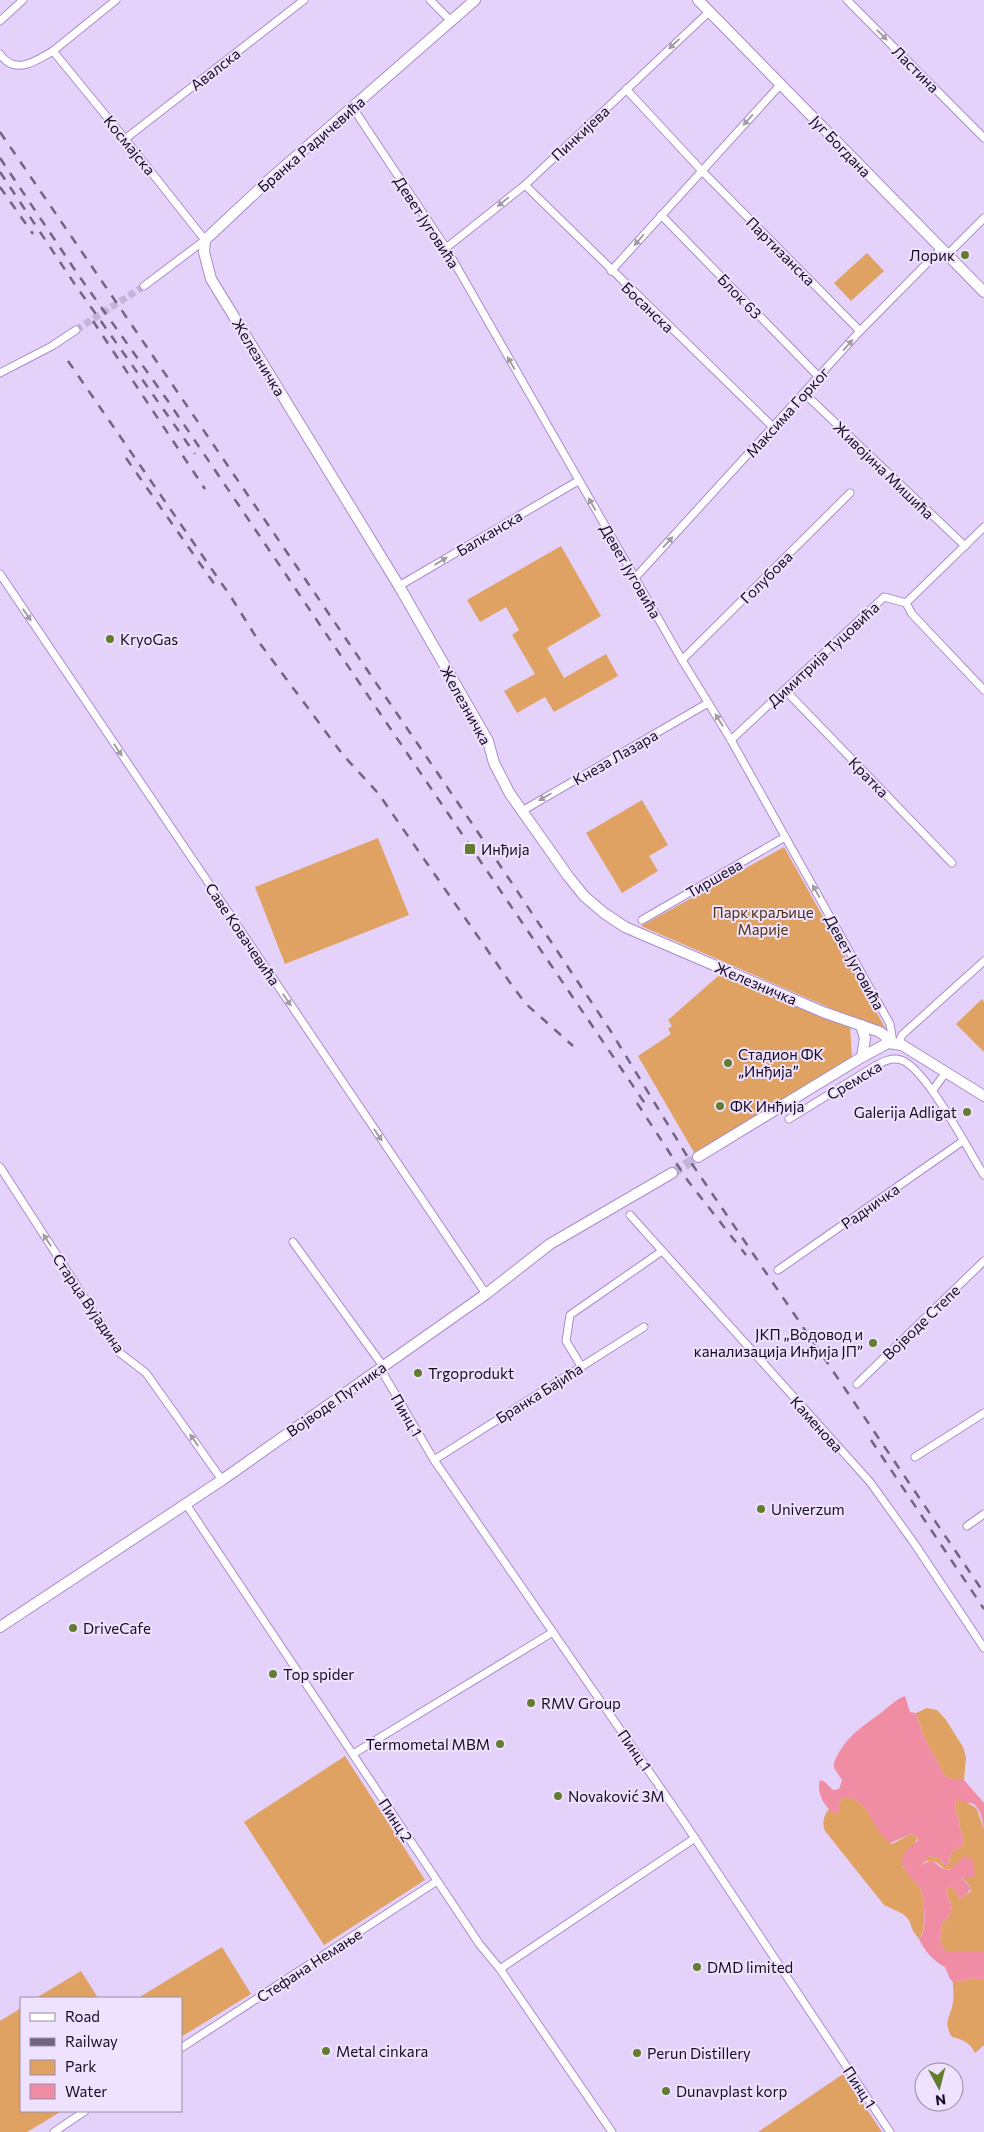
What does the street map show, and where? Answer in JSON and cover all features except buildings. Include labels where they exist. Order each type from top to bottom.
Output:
[{"type":"street","points":[[0,21],[23,0]]},
{"type":"street","points":[[0,54],[8,63],[22,66],[30,64],[53,51],[116,0]]},
{"type":"street","name":"Авалска","points":[[126,139],[304,0]]},
{"type":"street","points":[[430,0],[451,21]]},
{"type":"street","name":"Бранка Радичевића","points":[[144,286],[205,240],[269,180],[475,0]]},
{"type":"street","name":"Југ Богдана","points":[[698,0],[984,292]]},
{"type":"street","name":"Ластина","points":[[847,0],[984,138]]},
{"type":"street","name":"Пинкијева","points":[[446,248],[525,185],[710,11]]},
{"type":"street","name":"Космајска","points":[[53,51],[126,139],[205,240]]},
{"type":"street","points":[[611,271],[781,84]]},
{"type":"street","name":"Партизанска","points":[[626,89],[702,170],[860,331]]},
{"type":"street","name":"Девет Југовића","points":[[353,108],[446,248],[682,660],[731,740],[890,1024],[893,1043]]},
{"type":"street","name":"Босанска","points":[[525,185],[773,427]]},
{"type":"street","name":"Блок 63","points":[[661,215],[819,377]]},
{"type":"street","name":"Максима Горког","points":[[635,578],[860,331],[945,251],[984,218]]},
{"type":"street","name":"Железничка","points":[[205,240],[205,262],[211,279],[400,586],[488,741],[494,763],[510,794],[584,896],[611,918],[626,927],[823,1012],[880,1032],[893,1043],[946,1072],[984,1096]]},
{"type":"street","points":[[0,373],[76,330]]},
{"type":"street","name":"Живојина Мишића","points":[[804,393],[965,546]]},
{"type":"street","name":"Балканска","points":[[400,586],[578,480]]},
{"type":"street","name":"Голубова","points":[[682,660],[850,493]]},
{"type":"street","points":[[984,527],[906,603],[912,614],[984,690]]},
{"type":"street","name":"Саве Ковачевића","points":[[0,574],[486,1294]]},
{"type":"street","name":"Димитрија Туцовића","points":[[731,740],[786,691],[884,597],[906,603]]},
{"type":"street","name":"Кратка","points":[[786,691],[952,863]]},
{"type":"street","name":"Кнеза Лазара","points":[[522,811],[708,703]]},
{"type":"street","name":"Тиршева","points":[[642,920],[785,837]]},
{"type":"street","points":[[698,1157],[862,1057],[893,1043],[984,961]]},
{"type":"street","points":[[861,1025],[865,1038],[862,1057]]},
{"type":"street","name":"Сремска","points":[[788,1119],[875,1066],[892,1059],[905,1062],[913,1067],[933,1090],[984,1175]]},
{"type":"street","points":[[933,1090],[946,1072]]},
{"type":"street","name":"Радничка","points":[[778,1270],[963,1141]]},
{"type":"street","name":"Старца Вујадина","points":[[0,1167],[120,1353],[146,1373],[222,1480]]},
{"type":"street","name":"Војводе Путника","points":[[0,1627],[222,1480],[486,1294],[550,1244],[672,1173]]},
{"type":"street","name":"Каменова","points":[[630,1215],[870,1482],[914,1543],[984,1648]]},
{"type":"street","name":"Пинц 1","points":[[294,1242],[381,1367],[434,1460],[695,1838],[890,2132]]},
{"type":"street","points":[[581,1366],[566,1341],[570,1315],[662,1251]]},
{"type":"street","name":"Војводе Степе","points":[[857,1384],[984,1261]]},
{"type":"street","name":"Бранка Бајића","points":[[434,1460],[644,1326]]},
{"type":"street","points":[[915,1457],[984,1413]]},
{"type":"street","name":"Пинц 2","points":[[186,1504],[480,1945],[500,1969],[612,2132]]},
{"type":"street","points":[[967,1526],[984,1514]]},
{"type":"street","points":[[353,1754],[553,1632]]},
{"type":"street","points":[[500,1969],[695,1838]]},
{"type":"street","name":"Стефана Немање","points":[[182,2047],[437,1881]]},
{"type":"street","points":[[54,2132],[84,2112]]},
{"type":"green space","points":[[867,253],[884,271],[851,301],[834,283]]},
{"type":"green space","points":[[561,546],[601,616],[547,648],[564,678],[606,654],[618,676],[554,712],[545,697],[517,713],[504,691],[535,674],[512,635],[519,630],[506,607],[480,622],[467,600]]},
{"type":"green space","points":[[642,800],[668,845],[649,856],[658,871],[622,893],[586,833]]},
{"type":"green space","points":[[378,838],[409,915],[285,964],[255,887]]},
{"type":"green space","name":"Парк краљице Марије","points":[[784,847],[888,1033],[641,926]]},
{"type":"green space","name":"ФК Инђија","points":[[725,970],[850,1025],[852,1059],[695,1154],[638,1056],[671,1034],[668,1029],[672,1026],[668,1020]]},
{"type":"green space","points":[[982,999],[984,1002],[984,1052],[956,1024]]},
{"type":"green space","points":[[927,1708],[937,1710],[946,1720],[963,1747],[966,1757],[964,1780],[952,1780],[944,1775],[923,1735],[916,1713]]},
{"type":"green space","points":[[345,1756],[425,1880],[324,1945],[244,1822]]},
{"type":"green space","points":[[851,1797],[863,1805],[892,1844],[911,1834],[918,1837],[903,1867],[917,1883],[923,1897],[924,1924],[919,1939],[913,1931],[909,1920],[903,1914],[884,1905],[825,1831],[825,1814],[829,1809],[838,1813],[839,1803],[842,1798]]},
{"type":"green space","points":[[960,1799],[976,1808],[984,1828],[984,1951],[946,1951],[940,1943],[942,1923],[951,1911],[951,1904],[946,1890],[949,1886],[954,1887],[960,1899],[971,1891],[969,1885],[953,1868],[946,1870],[936,1862],[926,1861],[918,1867],[929,1856],[939,1858],[944,1865],[949,1863],[951,1853],[964,1844],[955,1805],[956,1800]]},
{"type":"green space","points":[[222,1947],[251,1994],[182,2036],[182,1997],[140,1997]]},
{"type":"green space","points":[[81,1971],[97,1997],[38,1997]]},
{"type":"green space","points":[[973,1978],[984,1980],[984,2045],[975,2053],[966,2042],[952,2037],[947,2023],[953,2002],[953,1982]]},
{"type":"green space","points":[[20,2009],[20,2112],[60,2112],[27,2132],[0,2132],[0,2021]]},
{"type":"green space","points":[[843,2074],[882,2132],[758,2132]]},
{"type":"water","points":[[905,1696],[910,1712],[916,1713],[923,1735],[944,1775],[952,1780],[964,1780],[984,1803],[984,1828],[980,1812],[974,1804],[956,1800],[955,1805],[964,1844],[951,1853],[948,1865],[944,1865],[939,1858],[929,1856],[919,1866],[933,1861],[940,1867],[949,1870],[964,1857],[969,1857],[973,1861],[975,1874],[973,1877],[962,1878],[971,1888],[967,1894],[960,1899],[953,1887],[949,1886],[946,1890],[952,1907],[950,1914],[942,1923],[940,1942],[946,1951],[984,1951],[984,1980],[973,1978],[953,1982],[945,1967],[930,1955],[919,1939],[922,1935],[924,1923],[922,1894],[919,1887],[904,1868],[902,1861],[905,1852],[918,1840],[918,1837],[911,1834],[890,1843],[878,1830],[859,1802],[842,1798],[839,1803],[839,1812],[835,1814],[824,1803],[820,1794],[820,1780],[833,1790],[839,1789],[842,1780],[834,1768],[834,1763],[848,1739],[893,1703]]},
{"type":"tunnel","points":[[76,330],[144,286]]},
{"type":"tunnel","points":[[672,1173],[698,1157]]},
{"type":"railway","points":[[0,132],[473,825],[610,1030],[692,1164],[984,1593]]},
{"type":"railway","points":[[0,158],[79,276],[170,404],[648,1108]]},
{"type":"railway","points":[[0,172],[76,286],[195,454]]},
{"type":"railway","points":[[0,187],[33,234]]},
{"type":"railway","points":[[93,321],[205,489]]},
{"type":"railway","points":[[68,361],[231,597],[261,645],[343,755],[378,793],[526,1004],[573,1046]]},
{"type":"railway","points":[[126,458],[215,585]]},
{"type":"railway","points":[[637,1103],[688,1181],[746,1255]]},
{"type":"railway","points":[[871,1440],[984,1609]]},
{"type":"place","name":"Лорик","points":[[965,255]]},
{"type":"place","name":"KryoGas","points":[[110,639]]},
{"type":"place","name":"Инђија","points":[[470,849]]},
{"type":"place","name":"Стадион ФК „Инђија”","points":[[728,1063]]},
{"type":"place","name":"ФК Инђија","points":[[720,1106]]},
{"type":"place","name":"Galerija Adligat","points":[[967,1112]]},
{"type":"place","name":"ЈКП „Водовод и канализација Инђија ЈП”","points":[[873,1343]]},
{"type":"place","name":"Trgoprodukt","points":[[418,1373]]},
{"type":"place","name":"Univerzum","points":[[761,1509]]},
{"type":"place","name":"DriveCafe","points":[[73,1628]]},
{"type":"place","name":"Top spider","points":[[273,1674]]},
{"type":"place","name":"RMV Group","points":[[531,1703]]},
{"type":"place","name":"Termometal MBM","points":[[500,1744]]},
{"type":"place","name":"Novaković 3M","points":[[558,1796]]},
{"type":"place","name":"DMD limited","points":[[697,1967]]},
{"type":"place","name":"Metal cinkara","points":[[326,2051]]},
{"type":"place","name":"Perun Distillery","points":[[637,2053]]},
{"type":"place","name":"Dunavplast korp","points":[[666,2091]]}]
